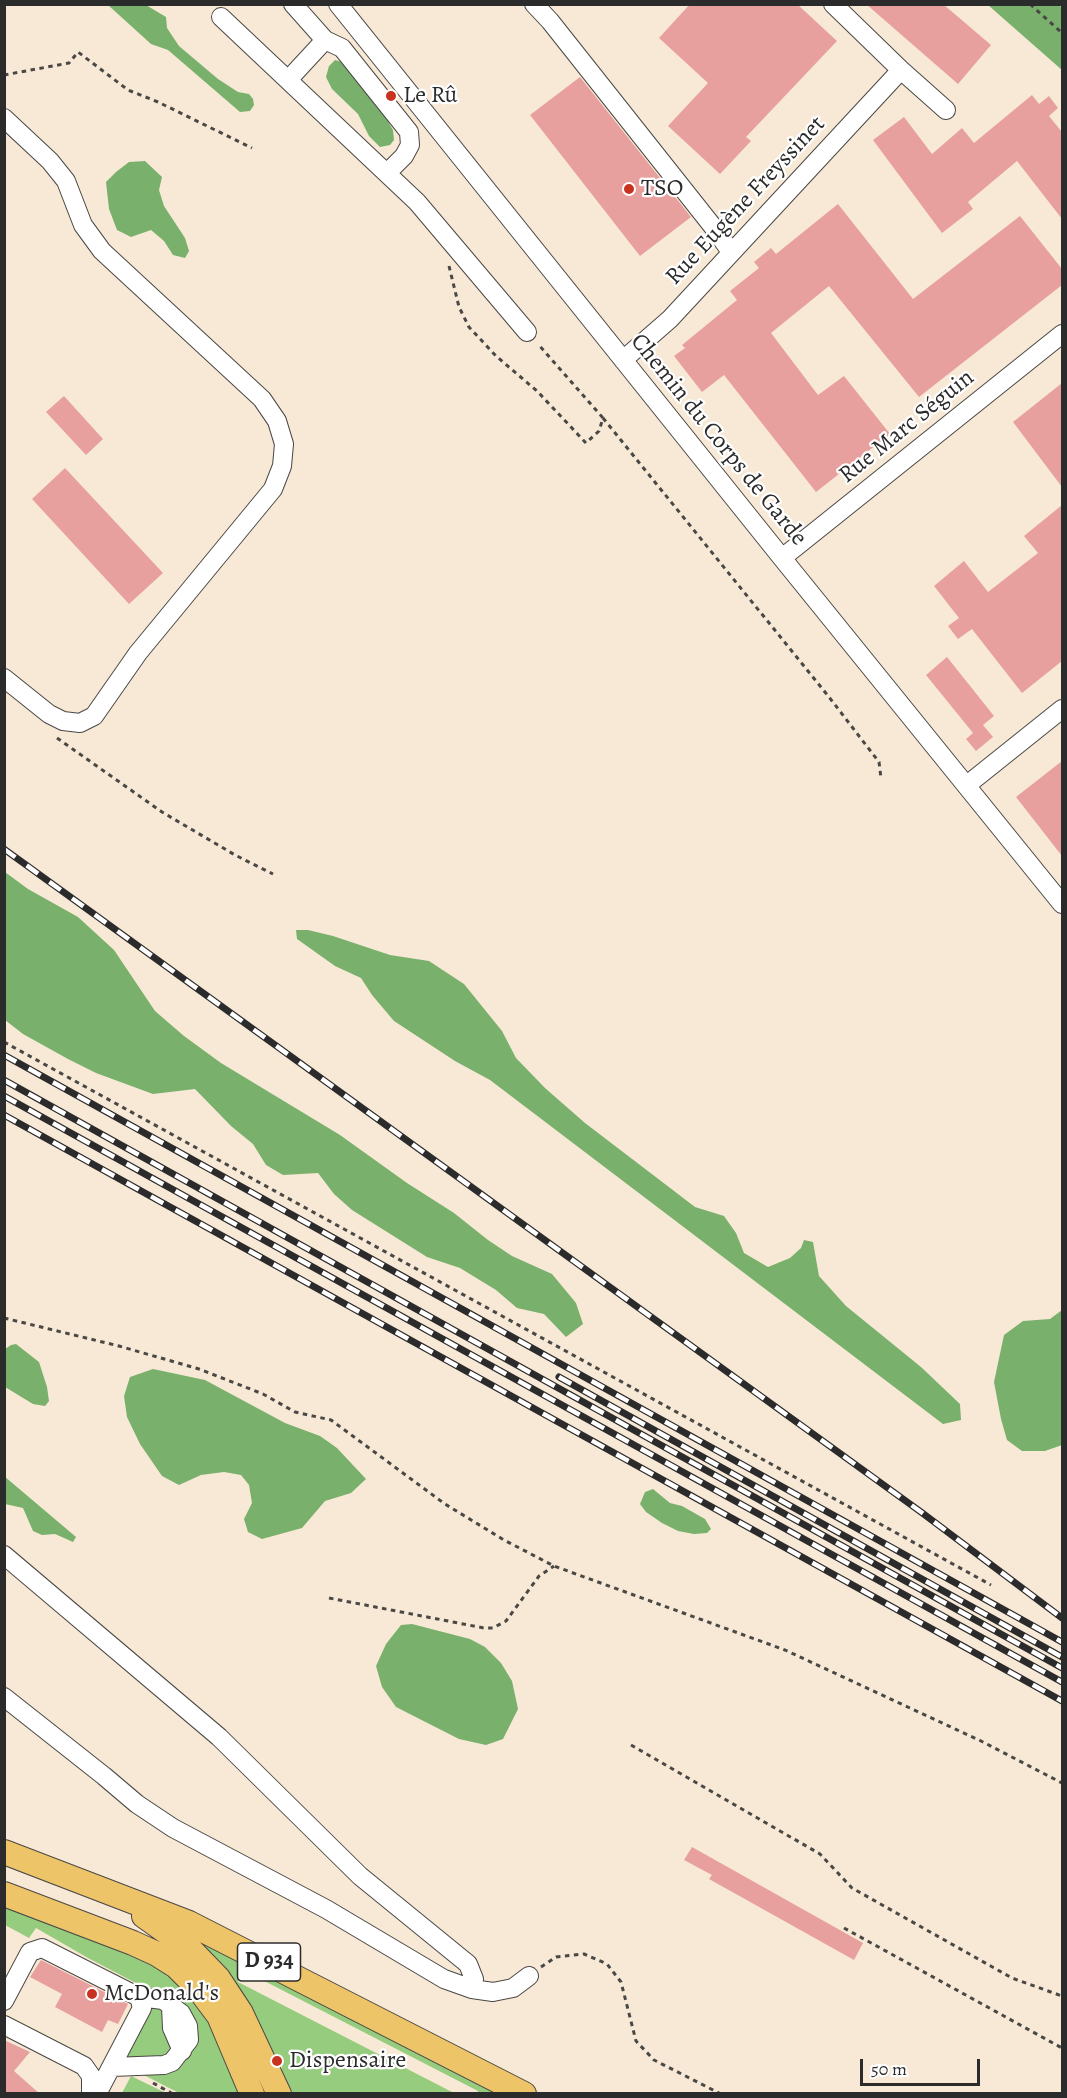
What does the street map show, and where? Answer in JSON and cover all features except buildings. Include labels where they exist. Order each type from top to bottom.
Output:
[{"type":"main road","name":"D 934","points":[[4,1852],[198,1927],[524,2094]]},
{"type":"main road","name":"D 934","points":[[4,1863],[133,1911],[150,1919],[189,1948],[231,1995],[279,2094]]},
{"type":"main road","name":"D 934","points":[[4,1894],[133,1943],[176,1966],[198,1988],[219,2016],[252,2094]]},
{"type":"street","points":[[293,4],[325,40],[342,48],[409,132],[410,145],[407,151],[387,173]]},
{"type":"street","name":"Chemin du Corps de Garde","points":[[338,4],[782,558],[1060,897]]},
{"type":"street","points":[[534,4],[550,21],[714,228],[730,252]]},
{"type":"street","points":[[833,4],[946,110]]},
{"type":"street","points":[[221,17],[417,202],[527,332]]},
{"type":"street","points":[[288,80],[325,40]]},
{"type":"street","name":"Rue Eugène Freyssinet","points":[[623,360],[670,319],[901,70]]},
{"type":"street","points":[[4,118],[50,161],[66,181],[83,225],[102,251],[262,399],[277,421],[285,444],[282,466],[273,489],[138,653],[94,716],[80,723],[63,721],[49,714],[4,678]]},
{"type":"street","name":"Rue Marc Séguin","points":[[782,558],[1062,334]]},
{"type":"street","points":[[967,785],[1062,709]]},
{"type":"street","points":[[4,1555],[219,1737],[360,1876],[468,1964],[474,1979],[472,1989]]},
{"type":"street","points":[[4,1697],[137,1804],[173,1828],[326,1909],[444,1979],[472,1989],[493,1992],[513,1988],[529,1976]]},
{"type":"street","points":[[4,2001],[30,1952],[42,1948],[139,1997],[157,1998],[181,2013],[190,2032],[189,2040],[172,2062],[164,2065],[112,2067]]},
{"type":"street","points":[[97,2094],[142,2008],[139,1997]]},
{"type":"street","points":[[4,2025],[84,2066],[91,2076],[91,2094]]},
{"type":"path","points":[[1030,4],[1062,33]]},
{"type":"path","points":[[4,75],[69,63],[78,52],[128,90],[158,102],[252,148]]},
{"type":"path","points":[[448,263],[459,307],[469,327],[496,356],[537,391],[586,442],[599,430],[603,418]]},
{"type":"path","points":[[527,332],[603,418],[830,697],[879,762],[881,778]]},
{"type":"path","points":[[56,737],[162,812],[235,855],[273,874]]},
{"type":"path","points":[[4,1042],[992,1585]]},
{"type":"path","points":[[4,1318],[119,1346],[199,1369],[263,1394],[295,1412],[331,1420],[445,1504],[504,1540],[554,1566],[784,1650],[981,1741],[1062,1783]]},
{"type":"path","points":[[329,1598],[493,1628],[506,1621],[539,1576],[554,1566]]},
{"type":"path","points":[[631,1745],[820,1854],[852,1887],[1012,1978],[1062,1996]]},
{"type":"path","points":[[844,1928],[1062,2048]]},
{"type":"path","points":[[529,1976],[556,1958],[584,1954],[607,1964],[621,1982],[636,2041],[654,2060],[721,2094]]},
{"type":"green space","points":[[1058,4],[1062,8],[1062,70],[988,5]]},
{"type":"green space","points":[[108,5],[146,5],[166,17],[167,28],[179,46],[218,79],[238,92],[249,94],[254,105],[250,111],[240,112],[168,50],[151,44]]},
{"type":"green space","points":[[335,60],[342,62],[383,113],[393,130],[394,140],[390,145],[380,147],[369,136],[358,114],[332,89],[326,77],[329,66]]},
{"type":"green space","points":[[145,161],[162,177],[159,190],[164,206],[185,238],[189,251],[185,258],[173,255],[164,241],[151,230],[131,237],[117,230],[109,209],[106,182],[129,162]]},
{"type":"green space","points":[[5,872],[28,889],[78,917],[114,950],[155,1011],[184,1036],[221,1063],[340,1135],[512,1256],[552,1274],[576,1303],[583,1324],[566,1337],[544,1314],[517,1308],[496,1290],[460,1268],[427,1257],[352,1210],[334,1194],[318,1173],[283,1175],[266,1165],[253,1144],[231,1126],[195,1089],[153,1094],[96,1073],[68,1059],[23,1034],[5,1020]]},
{"type":"green space","points":[[296,930],[308,930],[333,936],[390,955],[429,961],[464,984],[502,1031],[516,1058],[545,1088],[585,1123],[695,1207],[724,1216],[736,1233],[744,1253],[768,1267],[790,1258],[801,1248],[804,1240],[813,1242],[819,1276],[846,1306],[921,1367],[960,1404],[961,1420],[943,1424],[490,1080],[455,1061],[394,1021],[361,978],[335,966],[297,939]]},
{"type":"green space","points":[[1062,1310],[1062,1445],[1045,1451],[1022,1451],[1007,1440],[994,1382],[1004,1335],[1023,1321],[1050,1319]]},
{"type":"green space","points":[[16,1344],[39,1362],[49,1401],[45,1406],[33,1404],[5,1387],[5,1349]]},
{"type":"green space","points":[[153,1369],[205,1380],[285,1423],[320,1436],[337,1448],[366,1479],[351,1493],[325,1501],[302,1528],[262,1539],[248,1532],[244,1519],[252,1503],[249,1485],[241,1475],[224,1472],[201,1475],[179,1485],[162,1476],[140,1444],[127,1417],[124,1396],[130,1377]]},
{"type":"green space","points":[[4,1476],[76,1537],[73,1542],[55,1534],[42,1535],[33,1531],[23,1508],[5,1504]]},
{"type":"green space","points":[[653,1489],[670,1503],[682,1506],[705,1519],[711,1529],[707,1533],[694,1534],[678,1531],[646,1512],[640,1504],[645,1492]]},
{"type":"green space","points":[[412,1624],[470,1639],[485,1647],[501,1663],[512,1681],[518,1709],[503,1739],[486,1745],[459,1739],[396,1707],[382,1687],[376,1666],[386,1644],[401,1625]]},
{"type":"green space","points":[[4,1898],[129,1946],[193,1989],[246,2093],[179,2093],[134,2070],[191,2048],[153,1992],[36,1928],[29,1938],[5,1925]]},
{"type":"green space","points":[[177,1924],[514,2093],[477,2093],[478,2091],[243,1970],[238,1982],[454,2093],[291,2093],[281,2072],[282,2066],[277,2055],[274,2056]]},
{"type":"green space","points":[[152,2001],[164,2006],[173,2040],[171,2056],[120,2063]]},
{"type":"green space","points":[[131,2076],[166,2093],[122,2093]]},
{"type":"railway","points":[[4,849],[921,1512],[1062,1618]]},
{"type":"railway","points":[[4,1055],[1062,1642]]},
{"type":"railway","points":[[4,1080],[1062,1668]]},
{"type":"railway","points":[[4,1096],[1062,1682]]},
{"type":"railway","points":[[4,1115],[1062,1701]]},
{"type":"railway","points":[[559,1377],[1062,1657]]},
{"type":"place","name":"Le Rû","points":[[391,96]]},
{"type":"place","name":"TSO","points":[[629,189]]},
{"type":"place","name":"McDonald's","points":[[92,1994]]},
{"type":"place","name":"Dispensaire","points":[[277,2061]]}]
